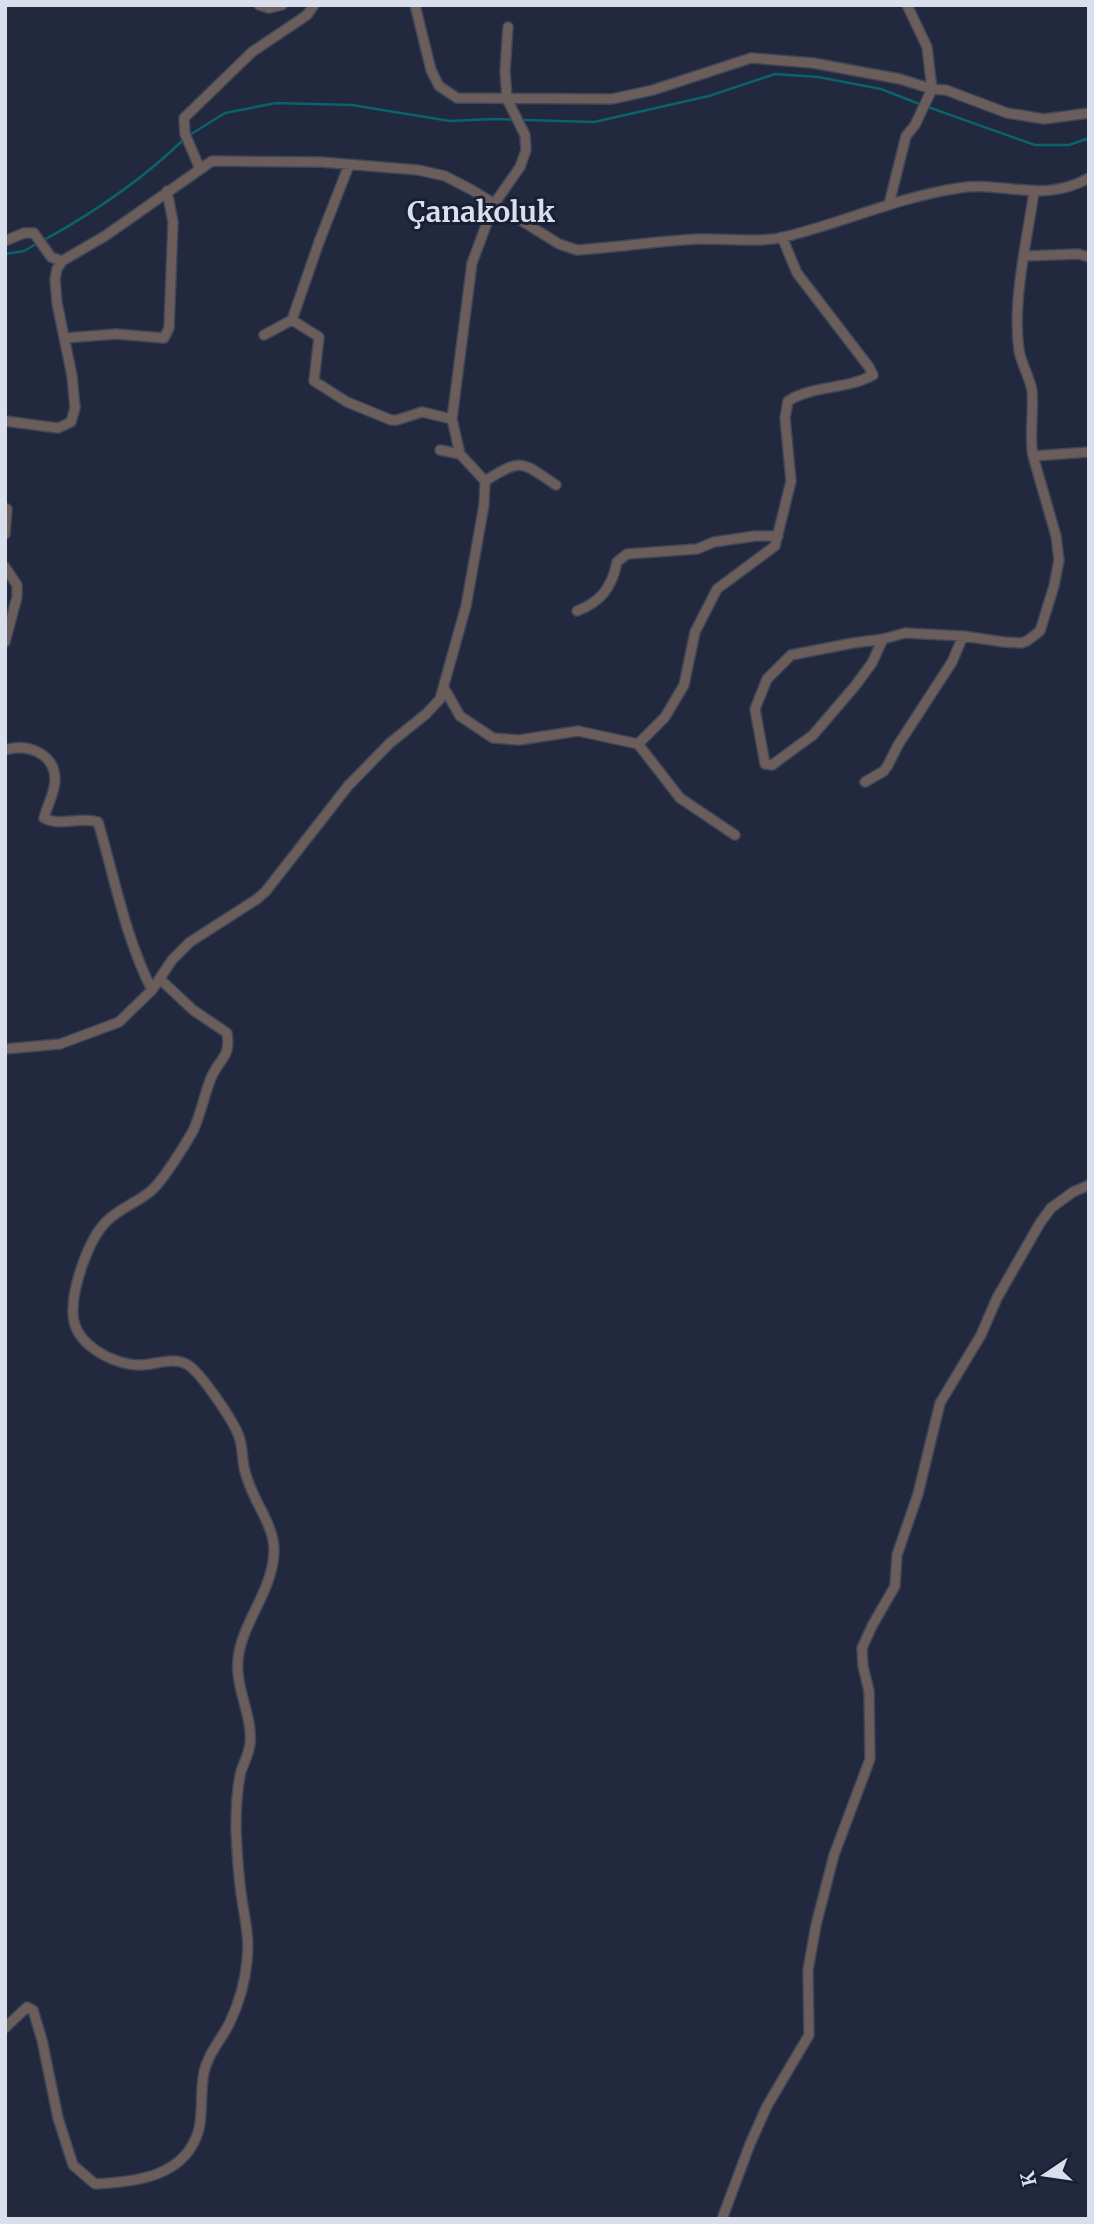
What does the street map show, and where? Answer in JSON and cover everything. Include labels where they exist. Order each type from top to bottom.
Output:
[{"type":"street","points":[[259,5],[270,8],[282,5]]},
{"type":"street","points":[[201,169],[184,134],[184,118],[252,52],[307,15],[314,5]]},
{"type":"street","points":[[415,5],[430,70],[439,86],[457,98],[612,99],[653,90],[751,58],[813,63],[900,79],[932,89],[946,90],[1007,113],[1044,119],[1089,113]]},
{"type":"street","points":[[889,204],[906,136],[915,125],[932,89],[927,47],[907,5]]},
{"type":"street","points":[[5,1048],[60,1044],[119,1022],[152,990],[172,960],[190,942],[266,891],[329,807],[390,743],[426,715],[440,699],[466,606],[484,505],[485,481],[460,454],[452,419],[472,263],[494,204],[520,167],[526,150],[525,135],[507,99],[505,71],[508,27]]},
{"type":"street","points":[[5,421],[58,428],[71,422],[75,408],[55,279],[62,261],[105,236],[212,161],[321,162],[418,170],[446,176],[559,244],[577,250],[698,239],[782,237],[922,194],[963,187],[1034,192],[1061,190],[1089,178]]},
{"type":"street","points":[[264,335],[292,320],[349,165]]},
{"type":"street","points":[[65,338],[116,334],[164,338],[169,328],[173,222],[167,191]]},
{"type":"street","points":[[883,639],[872,663],[813,735],[772,765],[765,764],[755,709],[767,679],[791,655],[905,633],[1021,642],[1027,641],[1040,631],[1055,586],[1059,560],[1056,536],[1033,456],[1032,390],[1019,351],[1018,325],[1024,256],[1034,192]]},
{"type":"street","points":[[5,241],[24,233],[34,233],[51,257],[62,261]]},
{"type":"street","points":[[639,744],[665,717],[684,685],[695,632],[717,589],[775,547],[791,481],[785,418],[788,401],[799,395],[860,383],[873,375],[797,273],[782,237]]},
{"type":"street","points":[[1024,256],[1078,254],[1089,257]]},
{"type":"street","points":[[292,320],[320,337],[314,381],[347,402],[391,420],[422,412],[452,419]]},
{"type":"street","points":[[440,450],[460,454]]},
{"type":"street","points":[[1033,456],[1089,452]]},
{"type":"street","points":[[485,481],[515,464],[527,466],[556,485]]},
{"type":"street","points":[[5,508],[5,534]]},
{"type":"street","points":[[577,611],[601,597],[613,579],[617,562],[627,554],[697,549],[715,542],[755,536],[778,536]]},
{"type":"street","points":[[5,567],[17,585],[17,597],[5,642]]},
{"type":"street","points":[[865,782],[884,771],[888,765],[952,662],[962,636]]},
{"type":"street","points":[[444,688],[460,716],[493,738],[519,740],[578,731],[639,744],[680,797],[735,835]]},
{"type":"street","points":[[5,750],[15,747],[38,751],[51,762],[55,780],[44,818],[53,823],[88,819],[98,822],[129,935],[152,990]]},
{"type":"street","points":[[5,2028],[27,2007],[33,2010],[58,2118],[73,2165],[95,2185],[145,2178],[167,2171],[182,2159],[195,2138],[200,2121],[204,2071],[240,2000],[247,1964],[249,1934],[244,1913],[236,1824],[240,1775],[250,1745],[237,1660],[269,1579],[274,1561],[274,1535],[253,1495],[244,1469],[242,1444],[236,1429],[190,1366],[174,1361],[138,1365],[112,1359],[83,1338],[76,1328],[73,1313],[81,1269],[89,1245],[105,1222],[152,1190],[166,1171],[193,1131],[212,1076],[229,1048],[228,1033],[193,1010],[160,979]]},
{"type":"street","points":[[722,2219],[767,2106],[808,2035],[808,1969],[816,1925],[834,1855],[870,1759],[869,1691],[862,1648],[895,1586],[897,1555],[918,1494],[940,1403],[981,1335],[997,1298],[1040,1223],[1051,1208],[1073,1192],[1089,1185]]},
{"type":"waterway","points":[[188,136],[225,113],[276,103],[352,105],[450,121],[493,119],[594,122],[709,96],[775,74],[818,77],[881,89],[922,105]]},
{"type":"waterway","points":[[928,107],[1035,145],[1069,145],[1089,138]]},
{"type":"waterway","points":[[44,240],[117,194],[183,140]]},
{"type":"waterway","points":[[5,254],[24,251],[38,243]]},
{"type":"district","name":"Çanakoluk","points":[[481,212]]}]
